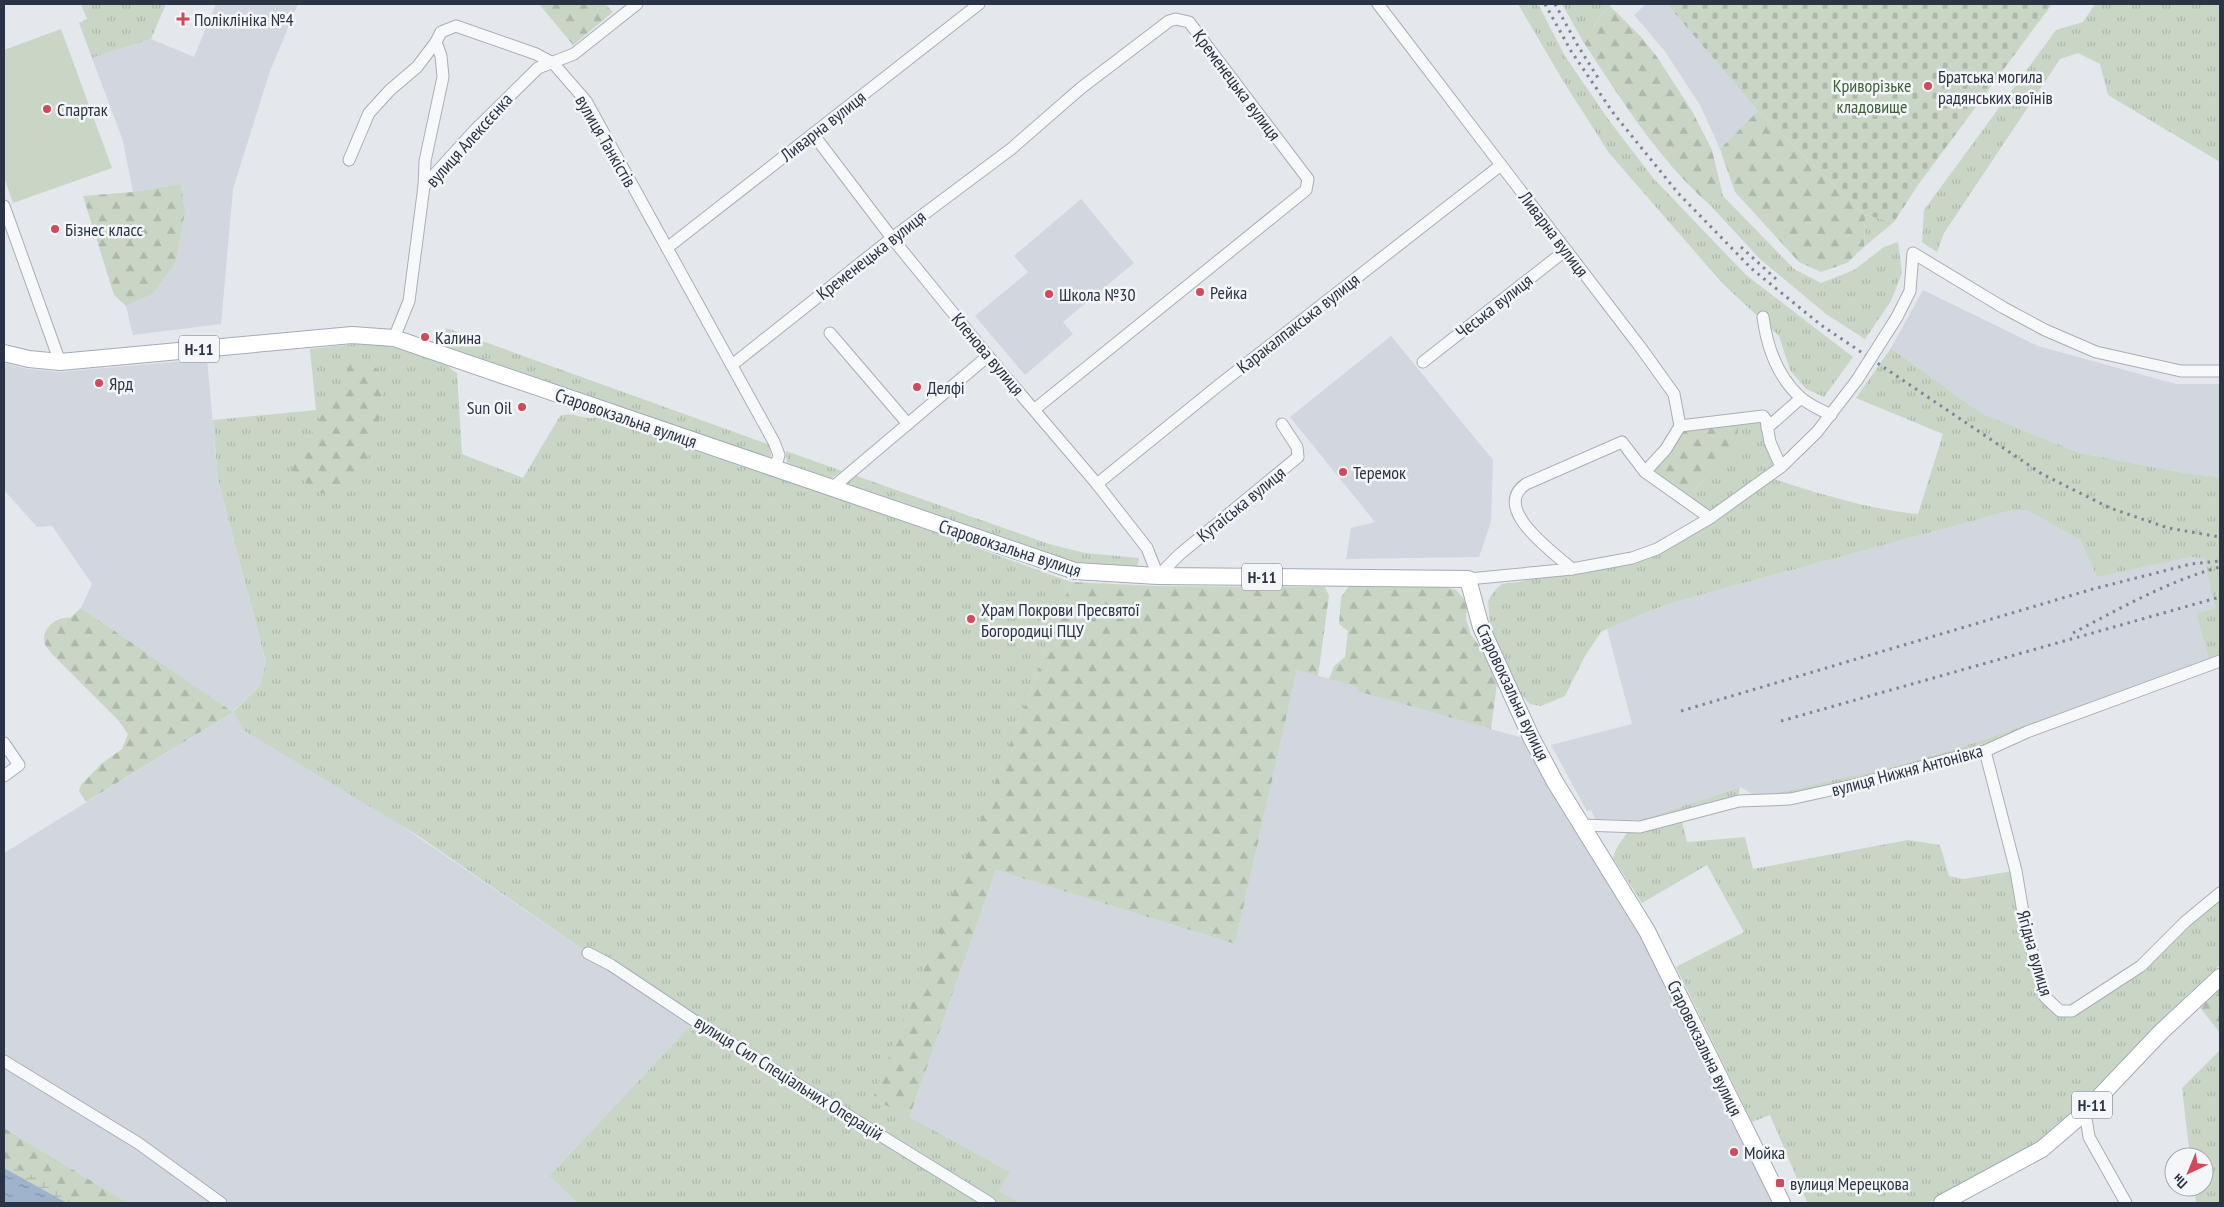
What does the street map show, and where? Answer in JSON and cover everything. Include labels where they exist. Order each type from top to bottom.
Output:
[{"type":"main road","name":"Старовокзальна вулиця","points":[[4,353],[29,359],[60,362],[352,335],[394,338],[1075,571],[1158,576],[1468,578],[1481,627],[1531,736],[1581,825],[1647,931],[1782,1203]]},
{"type":"main road","name":"Н-11","points":[[1942,1203],[2042,1149],[2085,1112],[2161,1032],[2220,977]]},
{"type":"street","name":"вулиця Алексєєнка","points":[[394,338],[409,302],[424,186],[522,82],[538,68],[574,54],[637,4]]},
{"type":"street","name":"Ливарна вулиця","points":[[667,248],[979,4]]},
{"type":"street","name":"Ливарна вулиця","points":[[1378,4],[1641,348],[1674,394],[1680,426]]},
{"type":"street","name":"Кременецька вулиця","points":[[732,365],[892,238],[1011,148],[1081,88],[1169,21],[1176,19],[1189,22],[1308,179],[1306,190],[1035,408]]},
{"type":"street","name":"вулиця Танкістів","points":[[349,160],[369,113],[390,90],[417,67],[436,42],[441,32],[456,26],[536,54],[553,62],[586,101],[732,365],[774,442],[779,455],[775,469]]},
{"type":"street","points":[[424,186],[425,161],[443,77],[441,56],[436,42]]},
{"type":"street","name":"Кленова вулиця","points":[[813,134],[892,238],[988,356],[1035,408],[1147,548],[1158,576]]},
{"type":"street","name":"Каракалпакська вулиця","points":[[1097,484],[1219,385],[1501,165]]},
{"type":"street","points":[[4,206],[60,362]]},
{"type":"street","name":"Чеська вулиця","points":[[1423,362],[1566,250]]},
{"type":"street","points":[[1468,578],[1572,569],[1632,558],[1657,549],[1710,518],[1781,467],[1831,415],[1857,380],[1897,317],[1910,291],[1913,253],[2004,308],[2045,330],[2096,352],[2181,371],[2220,371]]},
{"type":"street","points":[[1763,317],[1767,342],[1782,376],[1801,398],[1831,415]]},
{"type":"street","points":[[830,333],[908,424]]},
{"type":"street","points":[[832,488],[988,356]]},
{"type":"street","points":[[1767,428],[1801,398]]},
{"type":"street","points":[[1645,472],[1666,449],[1680,426],[1756,416],[1763,416],[1766,420],[1770,442],[1781,467]]},
{"type":"street","name":"Кутаїська вулиця","points":[[1158,576],[1180,554],[1298,457],[1297,447],[1282,424]]},
{"type":"street","points":[[1572,569],[1534,535],[1518,516],[1514,503],[1519,490],[1526,484],[1622,442],[1645,472],[1710,518]]},
{"type":"street","name":"вулиця Нижня Антонівка","points":[[1581,825],[1640,827],[1739,801],[1790,799],[1863,783],[1985,751],[2036,729],[2220,661]]},
{"type":"street","points":[[4,743],[18,765],[4,776]]},
{"type":"street","name":"Ягідна вулиця","points":[[1985,751],[2016,870],[2026,930],[2045,997],[2060,1011],[2072,1011],[2141,966],[2185,922],[2220,893]]},
{"type":"street","name":"вулиця Сил Спеціальних Операцій","points":[[588,953],[611,965],[695,1021],[990,1203]]},
{"type":"street","points":[[4,1061],[138,1143],[221,1203]]},
{"type":"street","points":[[2085,1112],[2089,1137],[2126,1203]]},
{"type":"shaded area","points":[[216,4],[298,4],[270,71],[233,189],[221,324],[133,335],[126,306],[153,294],[176,262],[185,212],[181,184],[133,192],[123,141],[92,58],[151,39],[194,57]]},
{"type":"shaded area","points":[[1646,4],[1667,4],[1758,111],[1720,149],[1700,105],[1664,50],[1634,15]]},
{"type":"shaded area","name":"Школа №30","points":[[1081,199],[1134,263],[1063,322],[1073,334],[1025,375],[975,316],[1028,272],[1014,256]]},
{"type":"shaded area","points":[[1923,290],[2038,346],[2176,384],[2220,384],[2220,477],[2184,473],[2080,453],[1981,413],[1891,348]]},
{"type":"shaded area","points":[[1391,336],[1493,460],[1491,522],[1479,557],[1346,559],[1351,528],[1375,522],[1290,417]]},
{"type":"shaded area","points":[[207,359],[218,480],[266,664],[260,686],[233,711],[588,953],[695,1021],[549,1176],[577,1203],[128,1203],[4,1128],[4,853],[233,712],[81,608],[92,584],[52,526],[37,527],[4,490],[4,363],[28,369],[59,372]]},
{"type":"shaded area","points":[[2027,510],[2080,540],[2097,577],[2192,557],[2204,557],[2215,608],[2196,613],[2209,660],[1977,742],[1904,764],[1758,797],[1740,787],[1640,820],[1595,819],[1591,810],[1587,811],[1551,745],[1632,724],[1607,629],[1654,609],[1703,594],[2009,511]]},
{"type":"shaded area","points":[[1297,670],[1359,687],[1358,691],[1526,739],[1639,925],[1774,1203],[1020,1203],[999,1191],[1010,1172],[909,1118],[996,870],[1235,944]]},
{"type":"green space","points":[[81,4],[166,4],[151,39],[92,58],[79,23],[87,19]]},
{"type":"green space","points":[[539,4],[605,4],[613,12],[573,45]]},
{"type":"green space","points":[[1518,4],[1538,4],[1565,56],[1608,119],[1654,179],[1746,275],[1853,357],[1824,397],[1806,389],[1790,370],[1779,336],[1723,284],[1609,153],[1562,79]]},
{"type":"green space","points":[[1562,4],[1609,4],[1611,7],[1602,13],[1584,43]]},
{"type":"green space","name":"Криворізьке кладовище","points":[[1667,4],[2052,4],[1918,185],[1894,222],[1865,215],[1758,111]]},
{"type":"green space","points":[[2095,4],[2220,4],[2220,162],[2108,95],[2100,64],[2078,53],[2060,59],[1944,233],[1937,252],[1922,242],[1924,210],[2056,30],[2083,22]]},
{"type":"green space","points":[[1611,7],[1641,37],[1657,57],[1692,111],[1712,150],[1723,196],[1709,204],[1673,168],[1641,128],[1584,43],[1602,13]]},
{"type":"green space","name":"Спартак","points":[[61,29],[112,168],[13,203],[4,177],[4,50]]},
{"type":"green space","points":[[1758,111],[1865,215],[1864,247],[1847,263],[1821,272],[1799,262],[1735,192],[1720,149]]},
{"type":"green space","points":[[181,184],[185,212],[176,262],[153,294],[126,306],[114,295],[83,196],[133,192]]},
{"type":"green space","points":[[1723,196],[1794,269],[1821,283],[1854,270],[1884,247],[1898,242],[1902,273],[1891,301],[1865,339],[1826,314],[1760,259],[1709,204]]},
{"type":"green space","points":[[1865,215],[1894,222],[1864,247]]},
{"type":"green space","points":[[446,328],[770,445],[771,456],[769,460],[441,347]]},
{"type":"green space","points":[[354,344],[383,344],[446,364],[457,373],[462,454],[523,478],[560,416],[598,417],[862,506],[1071,582],[874,1098],[1010,1172],[999,1191],[1020,1203],[997,1203],[866,1120],[588,953],[417,835],[245,731],[233,712],[260,686],[266,663],[218,480],[213,420],[316,410],[310,349]]},
{"type":"green space","points":[[1891,348],[1981,413],[2080,453],[2184,473],[2220,477],[2220,659],[1983,747],[1790,796],[1758,797],[1904,764],[1977,742],[2209,660],[2196,613],[2215,608],[2204,558],[2192,557],[2097,577],[2080,540],[2027,510],[2009,511],[1654,609],[1601,632],[1585,656],[1565,696],[1541,706],[1530,704],[1517,691],[1490,626],[1488,601],[1494,591],[1502,584],[1632,558],[1710,518],[1684,499],[1706,479],[1737,443],[1731,419],[1763,416],[1781,467],[1768,477],[1861,504],[1918,514],[1943,434],[1856,398]]},
{"type":"green space","points":[[364,359],[378,370],[382,386],[380,417],[371,451],[358,479],[350,487],[339,492],[320,493],[293,473],[290,459],[295,450],[311,434],[351,363]]},
{"type":"green space","points":[[1731,419],[1738,428],[1737,443],[1706,479],[1684,499],[1645,472],[1680,426]]},
{"type":"green space","points":[[786,451],[842,471],[829,480],[791,468],[787,463]]},
{"type":"green space","points":[[854,475],[1049,544],[1085,553],[1139,558],[1137,568],[1085,568],[845,484]]},
{"type":"green space","points":[[1071,582],[1156,586],[1325,587],[1329,596],[1318,676],[1297,670],[1235,944],[996,870],[909,1118],[873,1098]]},
{"type":"green space","points":[[1349,585],[1441,586],[1456,590],[1464,599],[1467,608],[1466,619],[1471,635],[1483,651],[1497,683],[1491,729],[1357,691],[1358,687],[1329,679],[1334,666],[1345,657],[1348,631],[1339,624],[1341,598]]},
{"type":"green space","points":[[81,608],[233,712],[86,802],[79,791],[81,785],[101,764],[122,749],[128,734],[118,720],[52,654],[45,644],[45,633],[55,621],[70,618]]},
{"type":"green space","points":[[1740,787],[1738,798],[1640,824],[1640,820]]},
{"type":"green space","points":[[1682,821],[1687,842],[1745,837],[1753,869],[1908,840],[1940,845],[1949,876],[1964,879],[2013,871],[2042,998],[2072,1014],[2220,896],[2220,965],[2187,995],[2080,1109],[2039,1144],[2017,1158],[1928,1203],[1805,1203],[1807,1202],[1770,1115],[1752,1122],[1676,967],[1744,932],[1707,865],[1642,903],[1613,858],[1617,847],[1627,833]]},
{"type":"green space","points":[[2220,977],[2220,1033],[2194,1000]]},
{"type":"green space","points":[[693,1023],[985,1203],[577,1203],[549,1176]]},
{"type":"green space","points":[[2220,1050],[2220,1203],[2196,1203],[2195,1197],[2214,1197],[2214,1147],[2189,1147],[2182,1088]]},
{"type":"green space","points":[[4,1128],[128,1203],[67,1203],[4,1168]]},
{"type":"green space","points":[[9,1166],[37,1177],[79,1203],[59,1203],[4,1172]]},
{"type":"water","points":[[4,1168],[67,1203],[4,1203]]},
{"type":"railway","points":[[1545,4],[1571,51],[1614,114],[1678,193],[1752,269],[1821,325],[2042,474],[2110,508],[2168,528],[2220,537]]},
{"type":"railway","points":[[1555,4],[1600,81]]},
{"type":"railway","points":[[1741,247],[1776,279]]},
{"type":"railway","points":[[1681,711],[2093,589],[2191,564],[2220,561]]},
{"type":"railway","points":[[2073,633],[2163,587],[2220,567]]},
{"type":"railway","points":[[1781,721],[2220,597]]},
{"type":"place","name":"Поліклініка №4","points":[[183,19]]},
{"type":"place","name":"Братська могила радянських воїнів","points":[[1928,86]]},
{"type":"place","name":"Спартак","points":[[47,109]]},
{"type":"place","name":"Бізнес класс","points":[[55,229]]},
{"type":"place","name":"Рейка","points":[[1200,292]]},
{"type":"place","name":"Школа №30","points":[[1049,294]]},
{"type":"place","name":"Калина","points":[[425,337]]},
{"type":"place","name":"Ярд","points":[[99,383]]},
{"type":"place","name":"Делфі","points":[[917,387]]},
{"type":"place","name":"Sun Oil","points":[[522,407]]},
{"type":"place","name":"Теремок","points":[[1343,472]]},
{"type":"place","name":"Храм Покрови Пресвятої Богородиці ПЦУ","points":[[971,619]]},
{"type":"place","name":"Мойка","points":[[1734,1152]]},
{"type":"place","name":"вулиця Мерецкова","points":[[1780,1183]]}]
